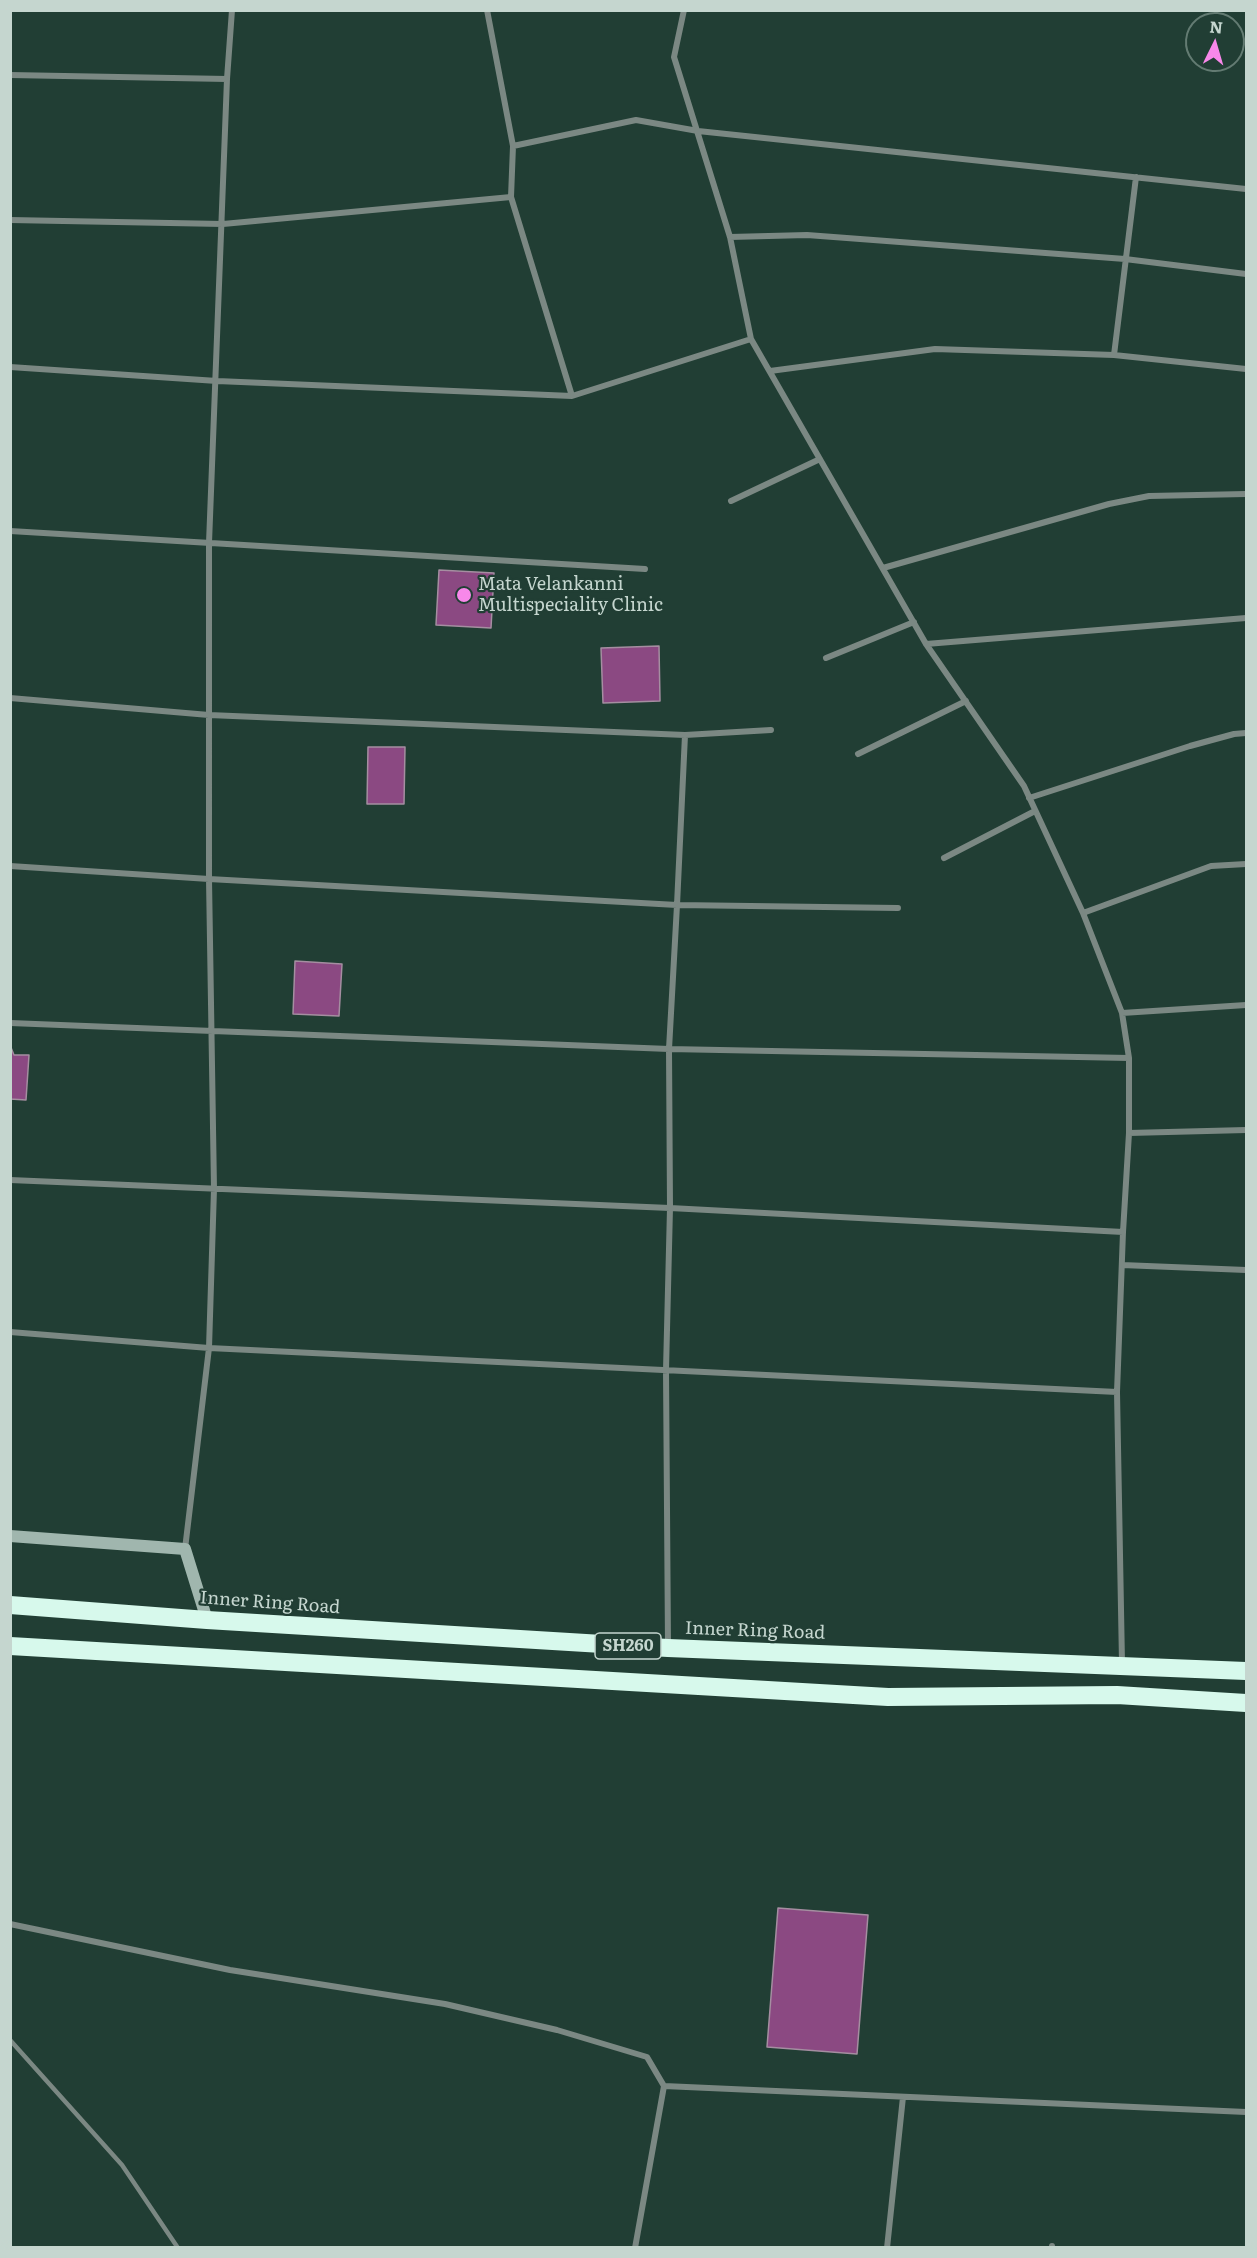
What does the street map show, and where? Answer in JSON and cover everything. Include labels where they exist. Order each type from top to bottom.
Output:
[{"type":"highway","name":"Inner Ring Road","points":[[10,1605],[207,1620],[668,1648],[1246,1671]]},
{"type":"highway","points":[[10,1646],[888,1697],[1117,1695],[1246,1703]]},
{"type":"street","points":[[207,1620],[184,1549],[209,1348],[214,1189],[209,879],[209,543],[227,79],[232,10]]},
{"type":"street","points":[[487,10],[513,146],[511,197],[572,396]]},
{"type":"street","points":[[684,10],[674,57],[730,237],[751,339],[926,644],[1024,786],[1083,913],[1122,1013],[1130,1058],[1129,1133],[1117,1392],[1122,1667]]},
{"type":"street","points":[[10,75],[227,79]]},
{"type":"street","points":[[513,146],[636,120],[698,131],[1246,189]]},
{"type":"street","points":[[1114,355],[1136,177]]},
{"type":"street","points":[[10,220],[223,224],[511,197]]},
{"type":"street","points":[[730,237],[807,235],[1125,260],[1246,274]]},
{"type":"street","points":[[10,367],[217,381],[572,396],[751,339]]},
{"type":"street","points":[[770,371],[935,349],[1114,355],[1246,369]]},
{"type":"street","points":[[731,501],[820,459]]},
{"type":"street","points":[[883,568],[1109,504],[1149,496],[1246,494]]},
{"type":"street","points":[[10,531],[645,569]]},
{"type":"street","points":[[926,644],[1246,618]]},
{"type":"street","points":[[826,658],[914,622]]},
{"type":"street","points":[[10,698],[208,715],[685,735],[771,730]]},
{"type":"street","points":[[858,754],[966,701]]},
{"type":"street","points":[[1029,798],[1190,746],[1246,733]]},
{"type":"street","points":[[668,1648],[666,1370],[670,1208],[669,1049],[685,735]]},
{"type":"street","points":[[944,858],[1035,812]]},
{"type":"street","points":[[1083,913],[1211,866],[1246,864]]},
{"type":"street","points":[[10,866],[677,905],[898,908]]},
{"type":"street","points":[[1122,1013],[1246,1005]]},
{"type":"street","points":[[10,1023],[669,1049],[1130,1058]]},
{"type":"street","points":[[1129,1133],[1246,1130]]},
{"type":"street","points":[[10,1180],[670,1208],[1123,1232]]},
{"type":"street","points":[[1122,1265],[1246,1270]]},
{"type":"street","points":[[10,1332],[209,1348],[1117,1392]]},
{"type":"street","points":[[10,1536],[184,1549]]},
{"type":"street","points":[[10,1924],[230,1970],[445,2004],[557,2030],[647,2056],[664,2086],[635,2247]]},
{"type":"street","points":[[664,2086],[1246,2112]]},
{"type":"street","points":[[887,2247],[903,2097]]},
{"type":"lane","points":[[10,2040],[122,2165],[178,2247]]},
{"type":"building","points":[[439,570],[494,573],[491,628],[436,625]]},
{"type":"building","points":[[659,646],[660,701],[603,703],[601,648]]},
{"type":"building","points":[[368,747],[405,747],[404,804],[367,804]]},
{"type":"building","points":[[295,961],[342,964],[339,1016],[293,1014]]},
{"type":"building","points":[[10,1045],[14,1055],[29,1055],[26,1100],[10,1099]]},
{"type":"building","points":[[778,1908],[868,1915],[857,2054],[767,2047]]},
{"type":"place","name":"Mata Velankanni Multispeciality Clinic","points":[[464,595]]}]
